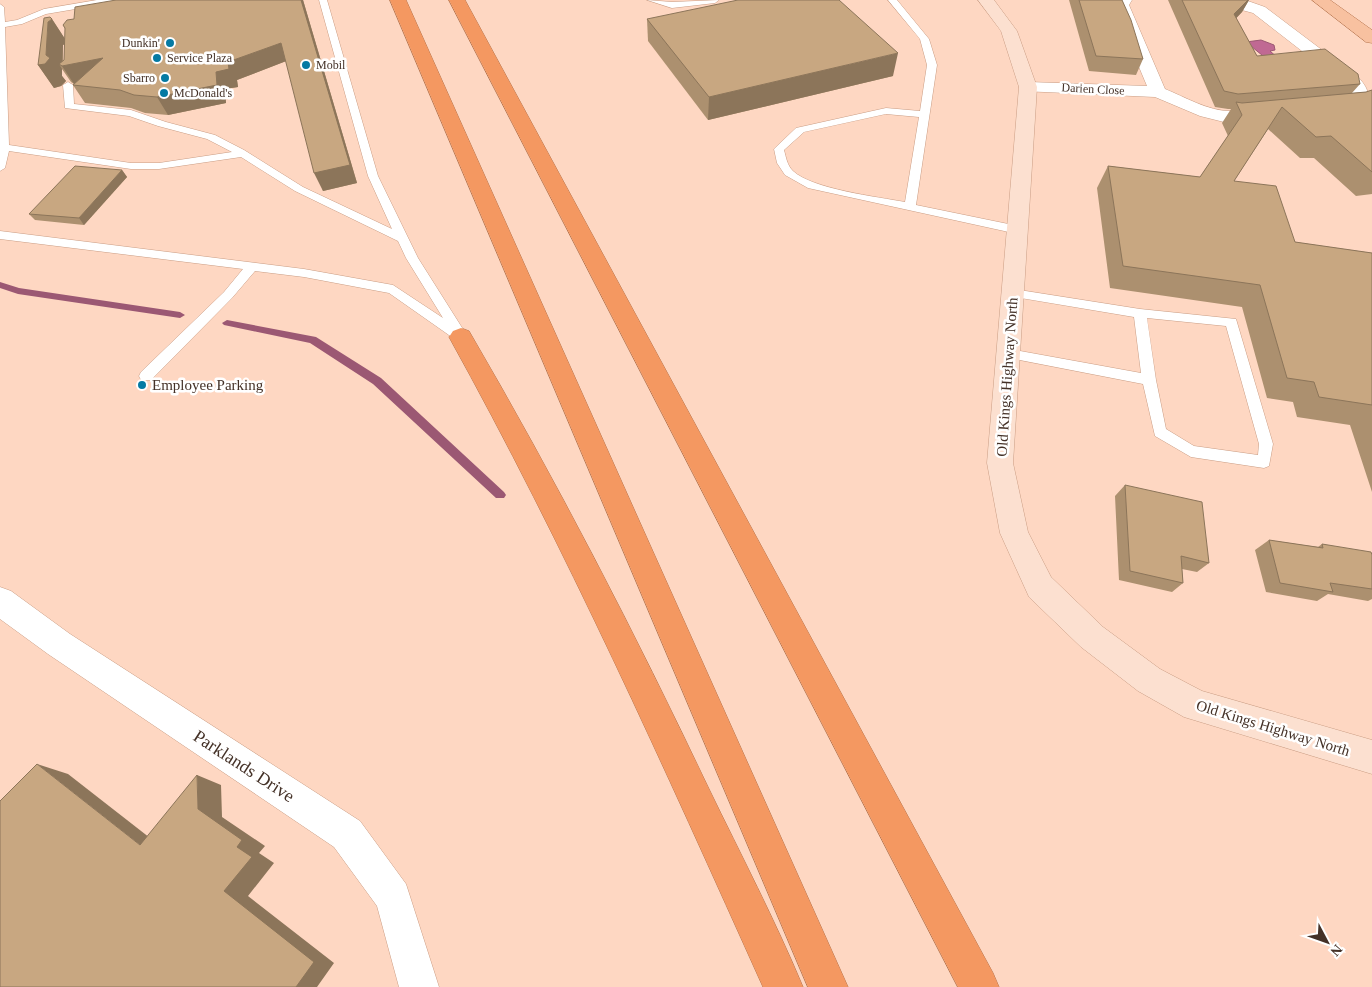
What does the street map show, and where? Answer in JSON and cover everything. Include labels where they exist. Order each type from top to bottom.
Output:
[{"type":"highway","points":[[398,0],[828,987]]},
{"type":"highway","points":[[457,0],[979,987]]},
{"type":"highway","points":[[461,337],[502,409],[576,548],[783,987]]},
{"type":"main road","points":[[1320,0],[1365,27],[1372,38]]},
{"type":"street","name":"Old Kings Highway North","points":[[986,0],[1009,31],[1028,87],[1000,463],[1014,533],[1040,587],[1092,637],[1149,680],[1196,706],[1372,757]]},
{"type":"street","points":[[1124,0],[1121,5],[1158,92]]},
{"type":"street","points":[[1222,0],[1259,10],[1346,76],[1359,89],[1360,96],[1358,102],[1349,106],[1321,109]]},
{"type":"street","name":"Darien Close","points":[[1028,87],[1158,92],[1206,112],[1228,116],[1284,112]]},
{"type":"street","name":"Parklands Drive","points":[[0,601],[59,644],[347,834],[393,897],[419,987]]},
{"type":"lane","points":[[1,25],[19,22],[44,12],[111,0]]},
{"type":"lane","points":[[323,0],[373,176],[412,258],[461,337]]},
{"type":"lane","points":[[651,0],[672,6],[715,0]]},
{"type":"lane","points":[[892,0],[924,39],[932,65],[910,208]]},
{"type":"lane","points":[[0,7],[4,147],[0,168]]},
{"type":"lane","points":[[68,85],[69,106],[131,113],[211,137],[299,189],[402,238]]},
{"type":"lane","points":[[923,114],[886,111],[800,130],[779,149],[780,162],[787,172],[798,181],[812,186],[1018,230]]},
{"type":"lane","points":[[4,147],[131,166],[159,166],[242,154]]},
{"type":"lane","points":[[0,234],[304,273],[393,289],[461,337]]},
{"type":"lane","points":[[146,376],[228,295],[253,266]]},
{"type":"lane","points":[[1013,293],[1140,313],[1231,322],[1266,444],[1264,462],[1190,451],[1160,432],[1149,380],[1140,313]]},
{"type":"lane","points":[[1009,354],[1149,380]]},
{"type":"shaded area","points":[[1261,40],[1274,45],[1275,50],[1270,51],[1288,67],[1268,60],[1246,42]]},
{"type":"building","points":[[116,0],[301,0],[350,165],[314,173],[281,43],[228,62],[229,69],[216,72],[217,85],[157,97],[134,95],[120,90],[73,85],[103,58],[62,66],[59,64],[64,60],[65,28],[63,25],[67,20],[74,19],[75,7]]},
{"type":"building","points":[[738,0],[839,0],[898,53],[709,97],[647,19]]},
{"type":"building","points":[[1079,0],[1122,0],[1131,20],[1143,59],[1096,56]]},
{"type":"building","points":[[1182,0],[1248,0],[1234,14],[1257,56],[1325,49],[1358,74],[1360,84],[1238,94],[1224,91]]},
{"type":"building","points":[[50,17],[52,19],[48,22],[46,55],[50,58],[45,64],[38,65],[44,18]]},
{"type":"building","points":[[1372,90],[1372,172],[1331,136],[1316,137],[1282,107],[1234,181],[1276,186],[1295,242],[1372,253],[1372,405],[1319,397],[1314,382],[1287,378],[1260,285],[1123,266],[1108,166],[1200,177],[1242,115],[1236,102],[1242,103]]},
{"type":"building","points":[[75,166],[122,170],[79,218],[29,214]]},
{"type":"building","points":[[1125,485],[1202,502],[1209,563],[1181,556],[1183,583],[1130,571]]},
{"type":"building","points":[[1269,540],[1323,548],[1322,544],[1371,552],[1372,589],[1330,583],[1333,592],[1280,583]]},
{"type":"building","points":[[37,764],[140,845],[197,775],[198,809],[242,840],[237,847],[252,857],[224,891],[314,962],[296,987],[0,987],[0,801]]},
{"type":"waterway","points":[[0,285],[18,291],[180,315]]},
{"type":"waterway","points":[[227,323],[313,340],[377,381],[500,495]]},
{"type":"place","name":"Dunkin'","points":[[170,43]]},
{"type":"place","name":"Service Plaza","points":[[157,58]]},
{"type":"place","name":"Mobil","points":[[306,65]]},
{"type":"place","name":"Sbarro","points":[[165,78]]},
{"type":"place","name":"McDonald's","points":[[164,93]]},
{"type":"place","name":"Employee Parking","points":[[142,385]]}]
